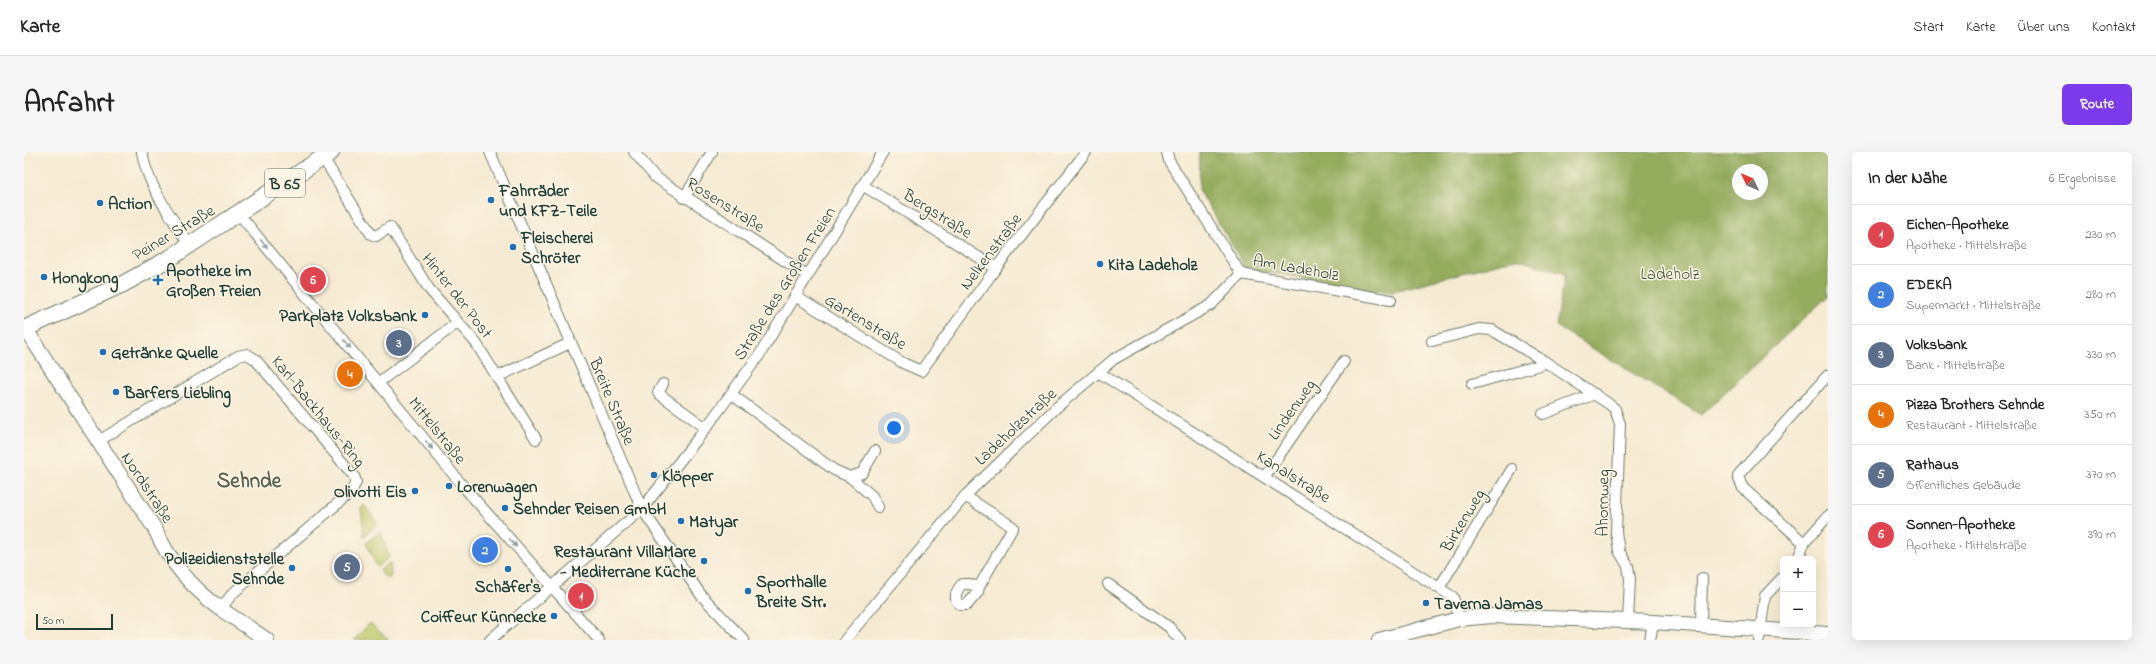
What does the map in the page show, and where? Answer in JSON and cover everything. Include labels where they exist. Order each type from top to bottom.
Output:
[{"type":"main road","name":"Peiner Straße","points":[[24,328],[123,284],[190,246],[327,155]]},
{"type":"main road","name":"Nordstraße","points":[[24,328],[155,529],[164,549],[179,570],[204,595],[221,609],[267,640]]},
{"type":"main road","points":[[1379,640],[1459,619],[1492,616],[1701,624],[1760,635],[1828,634]]},
{"type":"street","points":[[142,152],[149,179],[190,246]]},
{"type":"street","name":"Breite Straße","points":[[490,152],[570,343],[642,509],[702,595],[744,640]]},
{"type":"street","name":"Rosenstraße","points":[[634,152],[655,177],[684,198],[807,275]]},
{"type":"street","points":[[684,198],[712,152]]},
{"type":"street","name":"Straße des Großen Freien","points":[[490,640],[642,509],[706,428],[760,354],[807,275],[864,186],[883,152]]},
{"type":"street","name":"Nelkenstraße","points":[[921,371],[996,268],[1086,152]]},
{"type":"street","name":"Am Ladeholz","points":[[1167,152],[1169,161],[1241,274],[1391,300]]},
{"type":"street","name":"Hinter der Post","points":[[327,155],[371,234],[376,236],[390,227],[429,289],[457,323],[476,343],[536,439]]},
{"type":"street","name":"Bergstraße","points":[[864,186],[996,268]]},
{"type":"street","name":"Mittelstraße","points":[[239,214],[379,382],[462,486],[600,640]]},
{"type":"street","name":"Ladeholzstraße","points":[[845,640],[965,496],[1098,372],[1114,359],[1211,305],[1241,274]]},
{"type":"street","name":"Gartenstraße","points":[[795,296],[903,363],[921,371]]},
{"type":"street","points":[[379,382],[457,323]]},
{"type":"street","name":"Ahornweg","points":[[1432,341],[1479,329],[1492,330],[1544,360],[1615,409],[1620,424],[1616,532],[1619,551],[1628,566],[1630,579],[1628,621]]},
{"type":"street","points":[[497,377],[570,343]]},
{"type":"street","name":"Karl-Backhaus-Ring","points":[[97,442],[238,356],[247,354],[255,358],[354,476],[356,482],[351,492],[232,594],[221,609]]},
{"type":"street","points":[[1472,384],[1540,364],[1544,360]]},
{"type":"street","name":"Lindenweg","points":[[1265,476],[1344,361]]},
{"type":"street","name":"Kanalstraße","points":[[1098,372],[1265,476],[1439,588],[1452,597],[1459,619]]},
{"type":"street","points":[[1804,543],[1743,488],[1738,477],[1828,375]]},
{"type":"street","points":[[663,384],[658,393],[706,428]]},
{"type":"street","points":[[731,394],[834,470],[850,477],[872,496],[878,507]]},
{"type":"street","points":[[1543,414],[1595,394]]},
{"type":"street","points":[[850,477],[862,473],[876,451]]},
{"type":"street","name":"Birkenweg","points":[[1439,588],[1512,469]]},
{"type":"street","points":[[965,496],[1013,527],[979,587]]},
{"type":"street","points":[[1799,556],[1804,543],[1828,516]]},
{"type":"street","points":[[1701,624],[1702,578]]},
{"type":"street","points":[[1760,635],[1766,596],[1780,580]]},
{"type":"street","points":[[1108,584],[1169,627],[1180,640]]},
{"type":"street","points":[[1650,640],[1653,622]]},
{"type":"green space","name":"Ladeholz","points":[[1200,152],[1828,152],[1828,296],[1701,415],[1556,326],[1565,274],[1516,259],[1390,292],[1246,269],[1199,190]]},
{"type":"green space","points":[[364,505],[378,524],[364,536],[361,508]]},
{"type":"green space","points":[[381,531],[389,557],[377,567],[366,543]]},
{"type":"green space","points":[[390,562],[391,576],[387,579],[379,571]]},
{"type":"green space","points":[[370,623],[389,640],[354,640]]},
{"type":"place","name":"Fahrräder und KFZ-Teile","points":[[491,200]]},
{"type":"place","name":"Action","points":[[100,203]]},
{"type":"place","name":"Fleischerei Schröter","points":[[513,247]]},
{"type":"place","name":"Kita Ladeholz","points":[[1100,264]]},
{"type":"place","name":"Hongkong","points":[[44,277]]},
{"type":"place","name":"Apotheke im Großen Freien","points":[[158,280]]},
{"type":"place","name":"Sonnen-Apotheke","points":[[313,280]]},
{"type":"place","name":"Parkplatz Volksbank","points":[[425,315]]},
{"type":"place","name":"Volksbank","points":[[399,343]]},
{"type":"place","name":"Getränke Quelle","points":[[103,352]]},
{"type":"place","name":"Pizza Brothers Sehnde","points":[[350,374]]},
{"type":"place","name":"Barfers Liebling","points":[[116,392]]},
{"type":"place","name":"Klöpper","points":[[654,475]]},
{"type":"place","name":"Lorenwagen","points":[[449,486]]},
{"type":"place","name":"Olivotti Eis","points":[[415,491]]},
{"type":"place","name":"Sehnder Reisen GmbH","points":[[505,508]]},
{"type":"place","name":"Matyar","points":[[681,521]]},
{"type":"place","name":"EDEKA","points":[[485,550]]},
{"type":"place","name":"Restaurant VillaMare - Mediterrane Küche","points":[[704,561]]},
{"type":"place","name":"Rathaus","points":[[347,567]]},
{"type":"place","name":"Polizeidienststelle Sehnde","points":[[292,568]]},
{"type":"place","name":"Schäfer's","points":[[508,569]]},
{"type":"place","name":"Sporthalle Breite Str.","points":[[748,591]]},
{"type":"place","name":"Eichen-Apotheke","points":[[581,596]]},
{"type":"place","name":"Taverna Jamas","points":[[1426,603]]},
{"type":"place","name":"Coiffeur Künnecke","points":[[554,616]]},
{"type":"district","name":"Sehnde","points":[[249,480]]}]
